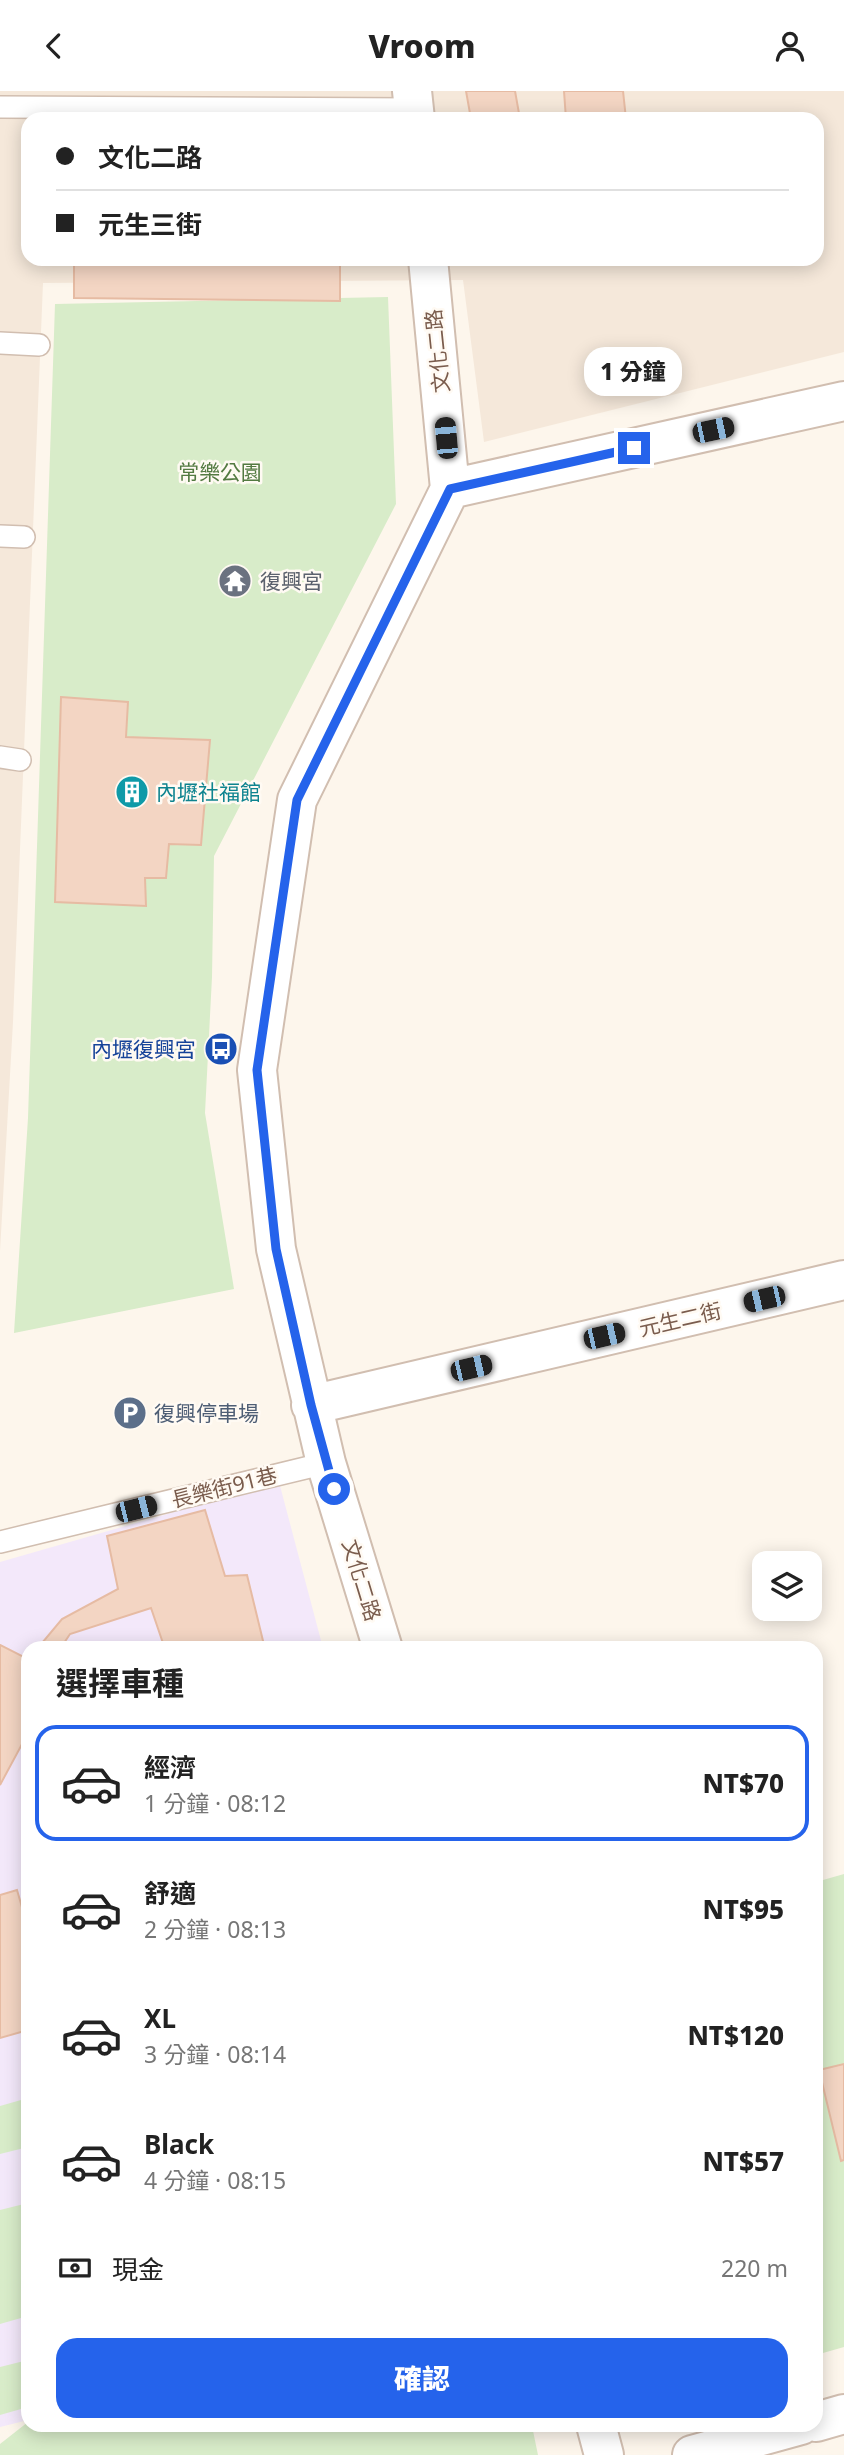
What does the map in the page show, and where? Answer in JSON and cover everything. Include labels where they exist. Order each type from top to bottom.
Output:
[{"type":"street","name":"文化二路","points":[[381,1641],[326,1463],[276,1249],[257,1070],[297,800],[450,489],[429,266]]},
{"type":"street","points":[[450,489],[844,401]]},
{"type":"street","name":"元生二街","points":[[311,1405],[844,1280]]},
{"type":"street","points":[[823,2420],[844,2414]]},
{"type":"street","points":[[598,2432],[604,2455]]},
{"type":"street","points":[[692,2455],[776,2432]]},
{"type":"lane","points":[[0,107],[414,106]]},
{"type":"lane","points":[[0,343],[39,345]]},
{"type":"lane","points":[[0,536],[24,537]]},
{"type":"lane","name":"長樂街91巷","points":[[0,1542],[326,1463]]},
{"type":"shaded area","points":[[0,91],[844,91],[844,352],[484,442],[463,280],[43,283],[13,1022],[0,1251]]},
{"type":"shaded area","points":[[279,1482],[321,1641],[21,1641],[21,2422],[0,2427],[0,1562]]},
{"type":"green space","name":"常樂公園","points":[[388,297],[396,504],[214,856],[212,977],[205,1113],[234,1289],[14,1333],[28,1118],[55,304]]},
{"type":"green space","points":[[844,1874],[844,2347],[823,2353],[823,1880]]},
{"type":"green space","points":[[21,2100],[21,2149],[0,2154],[0,2106]]},
{"type":"green space","points":[[21,2205],[21,2318],[0,2324],[0,2210]]},
{"type":"green space","points":[[21,2362],[21,2409],[0,2415],[0,2367]]},
{"type":"green space","points":[[21,2428],[21,2432],[533,2432],[538,2455],[0,2455],[0,2444]]},
{"type":"building","points":[[466,91],[515,91],[519,112],[470,112]]},
{"type":"building","points":[[564,91],[623,91],[625,112],[566,112]]},
{"type":"building","points":[[74,266],[340,266],[340,301],[74,298]]},
{"type":"building","name":"內壢社福館","points":[[61,697],[128,702],[126,737],[210,740],[201,845],[169,844],[166,878],[145,878],[146,906],[55,902]]},
{"type":"building","points":[[205,1510],[225,1576],[247,1575],[263,1641],[162,1641],[151,1608],[70,1634],[65,1641],[44,1641],[62,1619],[118,1589],[107,1536]]},
{"type":"building","points":[[0,1645],[21,1656],[21,1746],[0,1785]]},
{"type":"building","points":[[17,1890],[21,1904],[21,2032],[0,2038],[0,1895]]},
{"type":"building","points":[[844,2064],[844,2160],[841,2161],[823,2087],[823,2069]]},
{"type":"place","name":"復興宮","points":[[235,581]]},
{"type":"place","name":"內壢社福館","points":[[132,792]]},
{"type":"place","name":"內壢復興宮","points":[[221,1049]]},
{"type":"place","name":"復興停車場","points":[[130,1413]]},
{"type":"route","points":[[334,1489],[311,1405],[276,1249],[257,1070],[297,800],[450,489],[634,448]]}]
